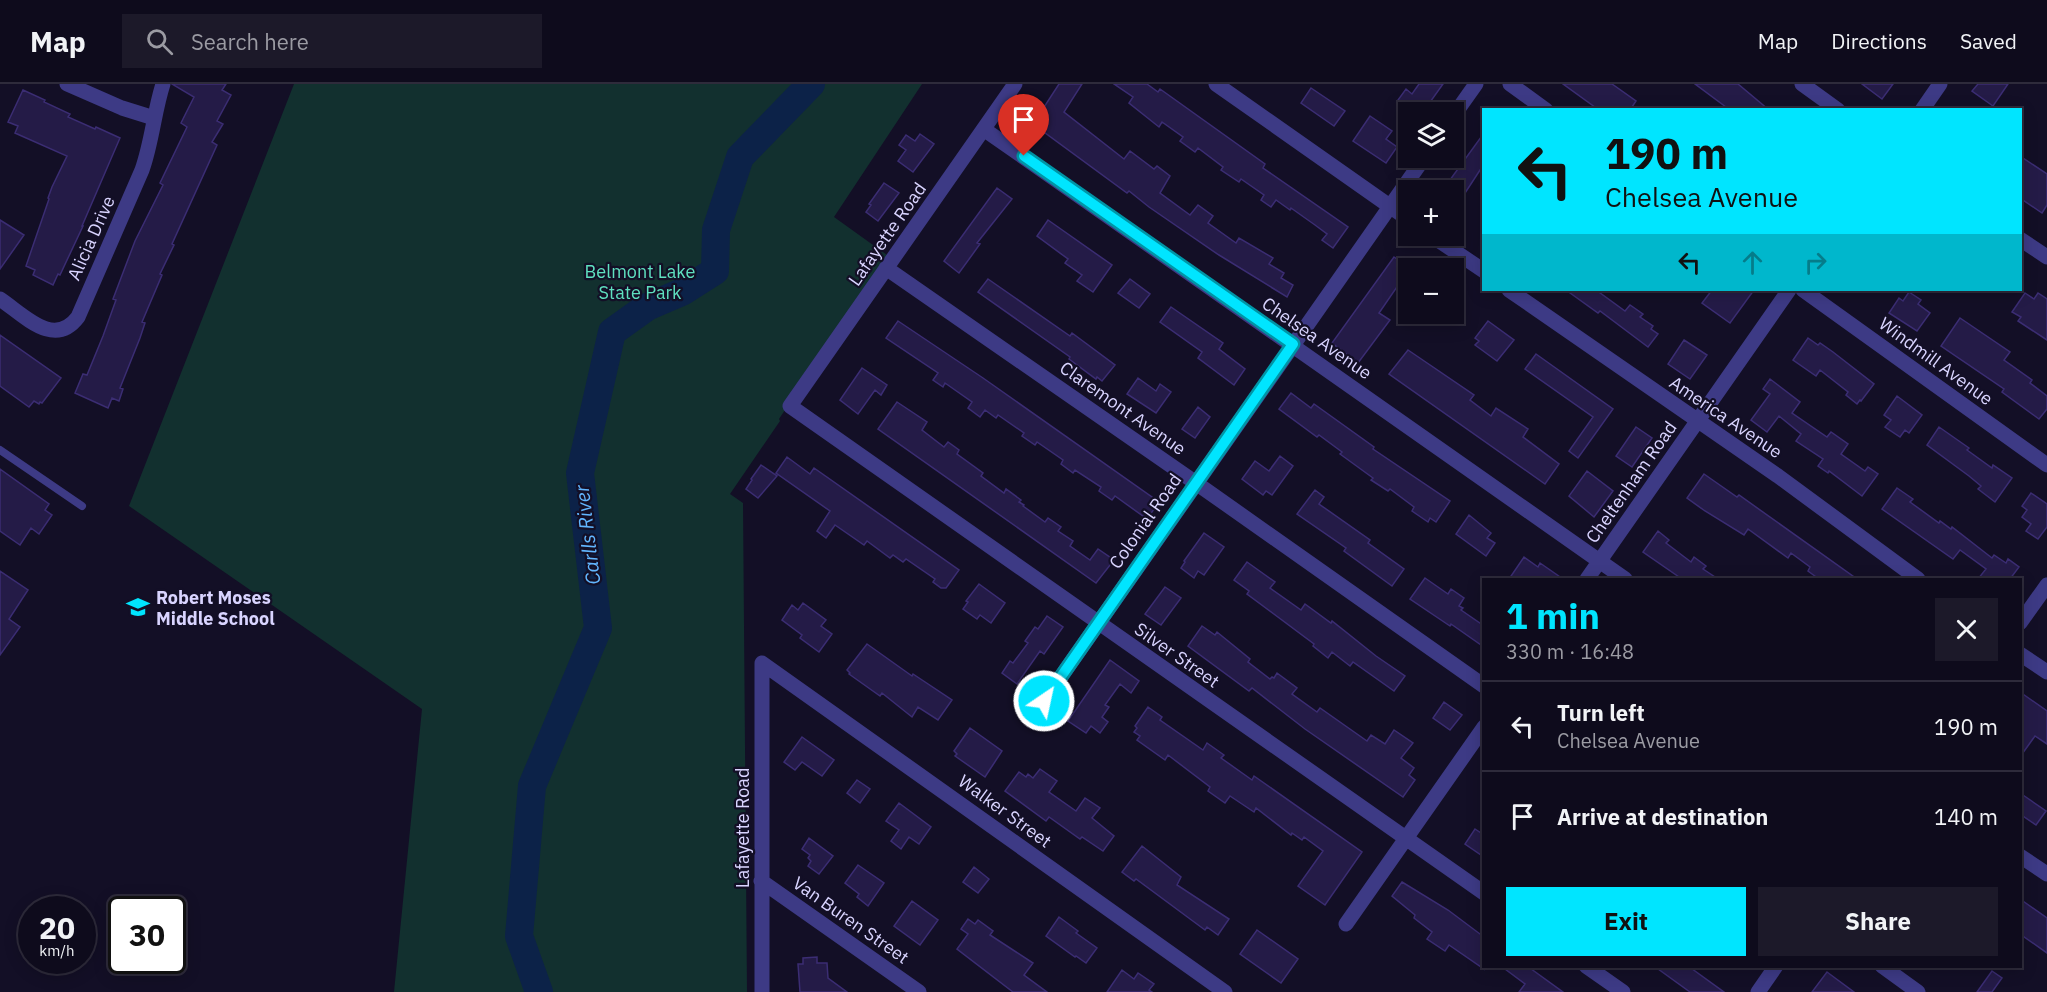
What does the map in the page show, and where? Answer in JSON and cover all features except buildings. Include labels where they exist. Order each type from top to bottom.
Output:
[{"type":"street","points":[[67,84],[122,108],[154,118]]},
{"type":"street","name":"Alicia Drive","points":[[0,299],[47,331],[59,332],[71,327],[78,317],[142,170],[149,149],[163,84]]},
{"type":"street","name":"Lafayette Road","points":[[790,406],[1015,84]]},
{"type":"street","points":[[1216,84],[1398,212]]},
{"type":"street","points":[[1463,102],[1476,84]]},
{"type":"street","points":[[1510,84],[1543,108]]},
{"type":"street","points":[[1802,84],[1835,108]]},
{"type":"street","points":[[1923,108],[1940,84]]},
{"type":"street","name":"Chelsea Avenue","points":[[985,130],[1624,578]]},
{"type":"street","name":"Colonial Road","points":[[1044,701],[1417,168]]},
{"type":"street","points":[[2022,240],[2047,257]]},
{"type":"street","points":[[1447,246],[1482,270]]},
{"type":"street","name":"Claremont Avenue","points":[[886,268],[1482,685]]},
{"type":"street","name":"America Avenue","points":[[1510,291],[1778,476],[1917,578]]},
{"type":"street","name":"Cheltenham Road","points":[[1588,578],[1788,291]]},
{"type":"street","name":"Windmill Avenue","points":[[1804,291],[2047,465]]},
{"type":"street","name":"Silver Street","points":[[790,406],[1482,892]]},
{"type":"street","points":[[2022,620],[2047,585]]},
{"type":"street","points":[[2022,655],[2047,672]]},
{"type":"street","name":"Lafayette Road","points":[[762,663],[762,992]]},
{"type":"street","name":"Walker Street","points":[[762,663],[1225,992]]},
{"type":"street","points":[[1346,924],[1482,730]]},
{"type":"street","points":[[2022,857],[2047,874]]},
{"type":"street","name":"Van Buren Street","points":[[761,881],[919,992]]},
{"type":"street","points":[[1589,968],[1623,992]]},
{"type":"street","points":[[1758,992],[1775,968]]},
{"type":"street","points":[[1885,968],[1918,992]]},
{"type":"lane","points":[[0,450],[82,506]]},
{"type":"green space","name":"Belmont Lake State Park","points":[[294,84],[922,84],[834,217],[887,255],[730,494],[743,503],[747,992],[394,992],[422,709],[129,506]]},
{"type":"waterway","name":"Carlls River","points":[[539,992],[519,936],[532,786],[598,628],[580,473],[612,332],[647,307],[682,292],[715,271],[716,230],[740,157],[811,84]]},
{"type":"place","name":"Robert Moses Middle School","points":[[138,607]]},
{"type":"route","points":[[1024,156],[1293,344],[1044,701]]}]
